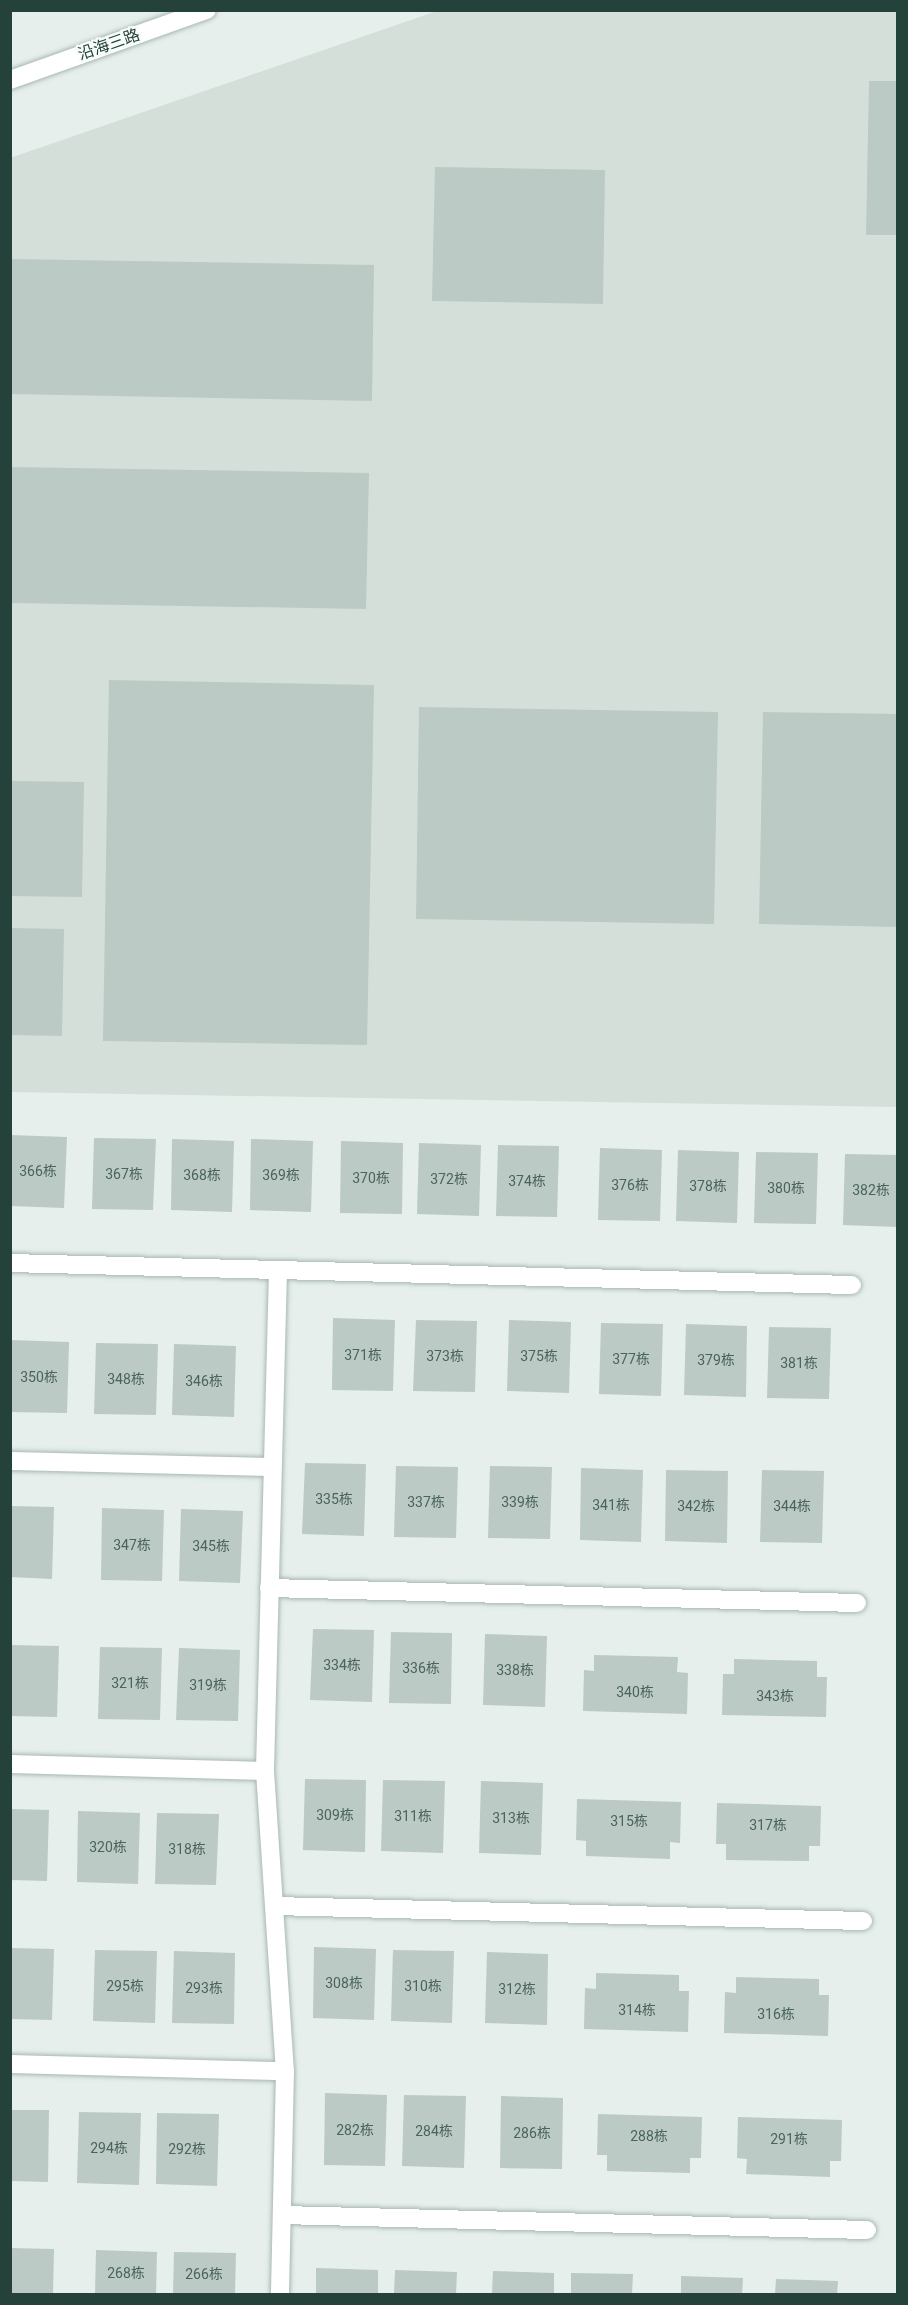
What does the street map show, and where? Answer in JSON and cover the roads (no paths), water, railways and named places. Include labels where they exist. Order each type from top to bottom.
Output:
[{"type":"street","name":"沿海三路","points":[[10,80],[207,10]]},
{"type":"street","points":[[10,1263],[852,1285]]},
{"type":"street","points":[[278,1270],[265,1771],[285,2071],[280,2295]]},
{"type":"street","points":[[10,1461],[273,1467]]},
{"type":"street","points":[[269,1588],[857,1603]]},
{"type":"street","points":[[10,1764],[265,1771]]},
{"type":"street","points":[[274,1906],[863,1922]]},
{"type":"street","points":[[10,2064],[285,2071]]},
{"type":"street","points":[[282,2215],[867,2230]]}]
